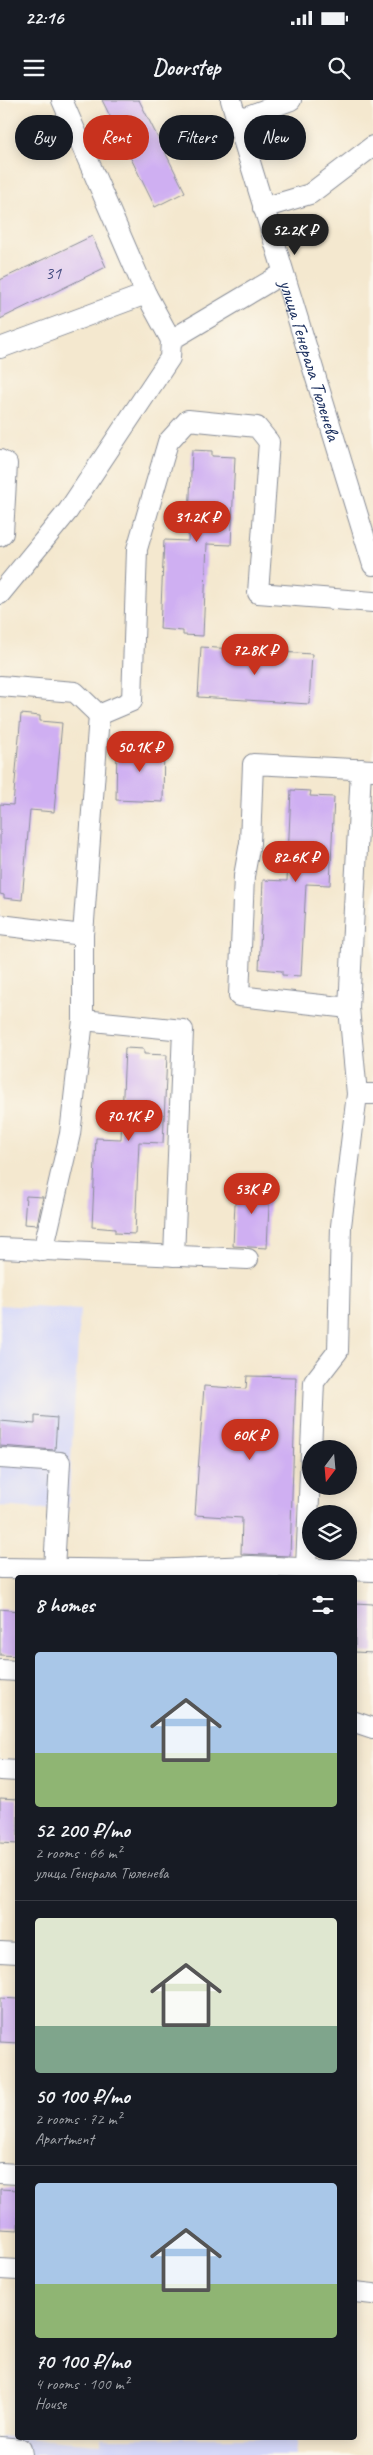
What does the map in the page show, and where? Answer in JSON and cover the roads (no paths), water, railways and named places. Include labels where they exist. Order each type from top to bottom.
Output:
[{"type":"street","points":[[0,594],[68,511],[170,358],[170,340],[146,294],[62,100]]},
{"type":"street","name":"улица Генерала Тюленева","points":[[231,100],[282,274],[373,564]]},
{"type":"street","points":[[237,120],[291,100]]},
{"type":"street","points":[[263,208],[310,194],[373,146]]},
{"type":"street","points":[[170,340],[282,274]]},
{"type":"street","points":[[0,348],[146,294]]},
{"type":"street","points":[[99,715],[132,701],[137,549],[168,442],[188,420],[257,426],[269,442],[258,593],[373,602]]},
{"type":"street","points":[[0,460],[7,464],[3,533],[0,536]]},
{"type":"street","points":[[0,686],[75,692],[99,715]]},
{"type":"street","points":[[44,1251],[70,1134],[82,1020],[83,935],[99,715]]},
{"type":"street","points":[[311,1440],[314,1382],[338,1351],[341,1226],[365,1094],[349,1008],[367,769],[253,764],[250,843],[244,876],[239,996],[349,1008]]},
{"type":"street","points":[[0,925],[83,935]]},
{"type":"street","points":[[82,1020],[183,1030],[174,1256]]},
{"type":"street","points":[[0,1248],[248,1259]]},
{"type":"street","points":[[0,1458],[60,1462],[54,1569]]},
{"type":"street","points":[[306,1567],[309,1495]]},
{"type":"street","points":[[0,1568],[306,1567],[373,1571]]},
{"type":"street","points":[[0,1670],[15,1671]]},
{"type":"street","points":[[357,1723],[373,1728]]},
{"type":"street","points":[[0,1770],[15,1771]]},
{"type":"street","points":[[0,1952],[15,1953]]},
{"type":"street","points":[[0,2173],[15,2174]]},
{"type":"street","points":[[0,2269],[15,2270]]},
{"type":"street","points":[[357,2292],[373,2294]]},
{"type":"street","points":[[0,2447],[21,2449],[22,2455]]}]
